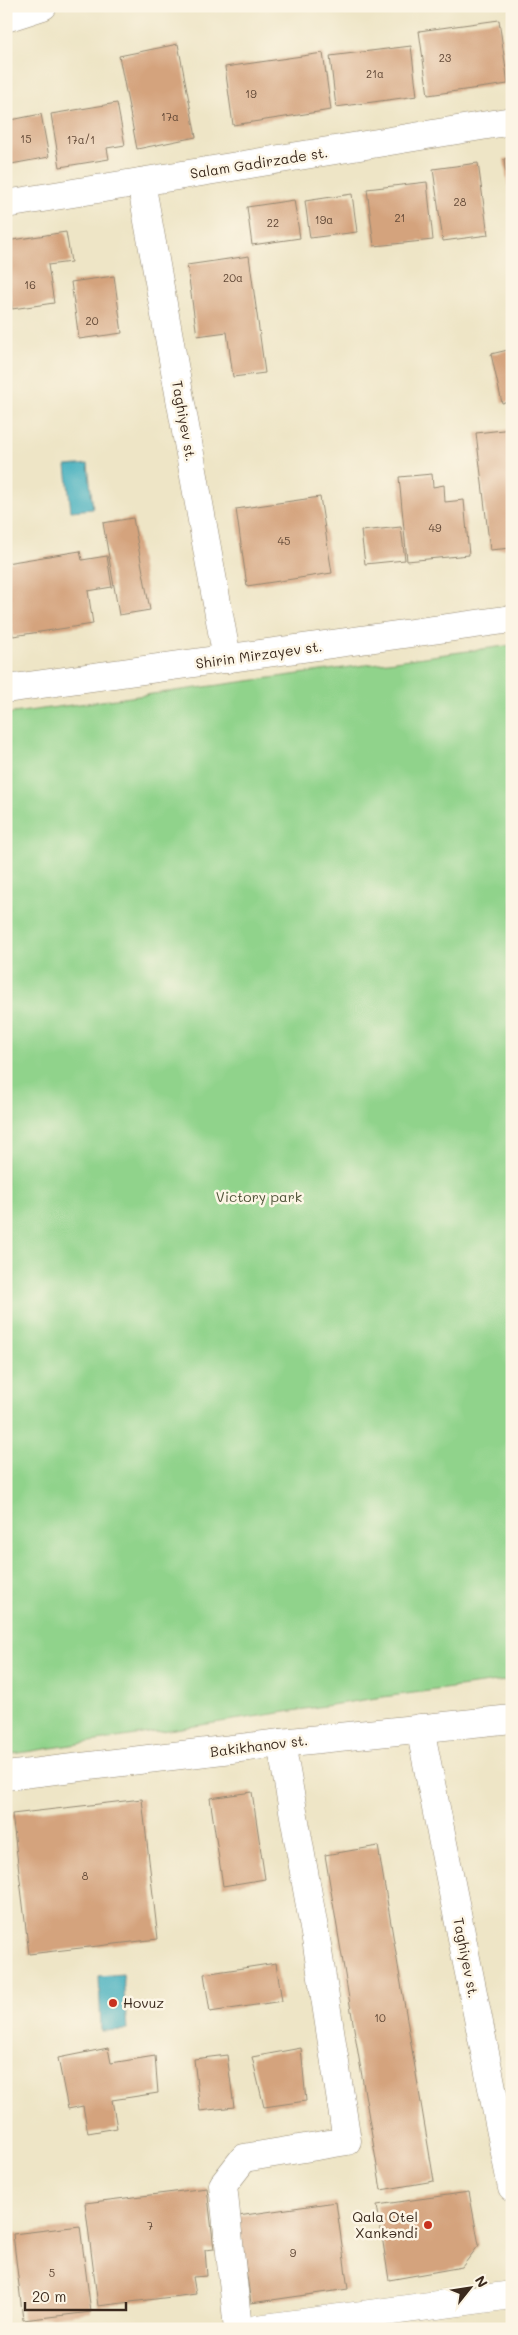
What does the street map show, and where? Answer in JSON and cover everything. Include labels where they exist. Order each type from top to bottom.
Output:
[{"type":"street","points":[[6,18],[43,6]]},
{"type":"street","name":"Salam Gadirzade st.","points":[[6,204],[512,121]]},
{"type":"street","name":"Taghiyev st.","points":[[141,182],[227,659]]},
{"type":"street","name":"Shirin Mirzayev st.","points":[[6,688],[512,619]]},
{"type":"street","name":"Bakikhanov st.","points":[[6,1776],[281,1743],[512,1720]]},
{"type":"street","name":"Taghiyev st.","points":[[420,1728],[512,2188]]},
{"type":"street","points":[[238,2329],[223,2185],[244,2158],[347,2141],[317,1945],[281,1743]]},
{"type":"street","points":[[257,2329],[512,2295]]},
{"type":"green space","name":"Victory park","points":[[512,645],[512,1680],[383,1697],[6,1755],[6,714]]},
{"type":"water","points":[[88,464],[93,509],[71,511],[66,466]]},
{"type":"water","name":"Hovuz","points":[[123,1974],[127,2030],[101,2031],[99,1976]]},
{"type":"building","points":[[499,20],[508,84],[428,95],[419,31]]},
{"type":"building","points":[[178,44],[196,137],[137,149],[119,56]]},
{"type":"building","points":[[411,46],[417,96],[336,107],[330,56]]},
{"type":"building","points":[[323,53],[331,110],[233,125],[225,67]]},
{"type":"building","points":[[117,103],[125,145],[107,148],[109,159],[60,167],[51,114]]},
{"type":"building","points":[[41,114],[49,157],[6,165],[6,121]]},
{"type":"building","points":[[512,158],[512,208],[511,208],[504,159]]},
{"type":"building","points":[[478,163],[488,235],[443,241],[433,169]]},
{"type":"building","points":[[427,182],[433,240],[374,246],[367,189]]},
{"type":"building","points":[[352,194],[357,232],[310,238],[305,201]]},
{"type":"building","points":[[294,200],[300,238],[252,245],[247,207]]},
{"type":"building","points":[[66,232],[71,262],[48,265],[54,303],[12,309],[6,268],[6,241]]},
{"type":"building","points":[[249,256],[265,373],[233,377],[227,332],[197,336],[187,265]]},
{"type":"building","points":[[114,276],[122,333],[79,339],[71,282]]},
{"type":"building","points":[[512,349],[512,401],[502,403],[491,354]]},
{"type":"building","points":[[512,429],[512,548],[490,550],[476,433]]},
{"type":"building","points":[[432,474],[433,487],[444,485],[445,502],[464,500],[469,555],[407,561],[399,477]]},
{"type":"building","points":[[320,497],[332,573],[247,586],[236,509]]},
{"type":"building","points":[[133,518],[150,610],[119,615],[103,523]]},
{"type":"building","points":[[401,527],[405,560],[365,564],[361,531]]},
{"type":"building","points":[[80,551],[82,560],[107,556],[112,587],[88,591],[93,624],[13,636],[6,595],[6,563]]},
{"type":"building","points":[[252,1792],[265,1879],[223,1886],[210,1798]]},
{"type":"building","points":[[142,1799],[158,1939],[29,1954],[12,1814]]},
{"type":"building","points":[[378,1846],[434,2181],[381,2190],[325,1855]]},
{"type":"building","points":[[276,1963],[282,2001],[210,2012],[204,1974]]},
{"type":"building","points":[[108,2048],[111,2063],[155,2056],[158,2093],[112,2100],[117,2128],[88,2133],[83,2106],[68,2109],[58,2058]]},
{"type":"building","points":[[301,2048],[306,2101],[264,2107],[252,2057]]},
{"type":"building","points":[[227,2055],[234,2107],[200,2111],[194,2059]]},
{"type":"building","points":[[207,2188],[214,2249],[205,2250],[207,2276],[193,2277],[196,2294],[98,2306],[85,2203]]},
{"type":"building","name":"Qala Otel Xankəndi","points":[[469,2192],[479,2245],[462,2267],[389,2280],[377,2205]]},
{"type":"building","points":[[336,2202],[348,2289],[251,2303],[238,2216]]},
{"type":"building","points":[[80,2226],[91,2312],[23,2320],[13,2234]]},
{"type":"place","name":"Hovuz","points":[[113,2003]]},
{"type":"place","name":"Qala Otel Xankəndi","points":[[428,2225]]}]
